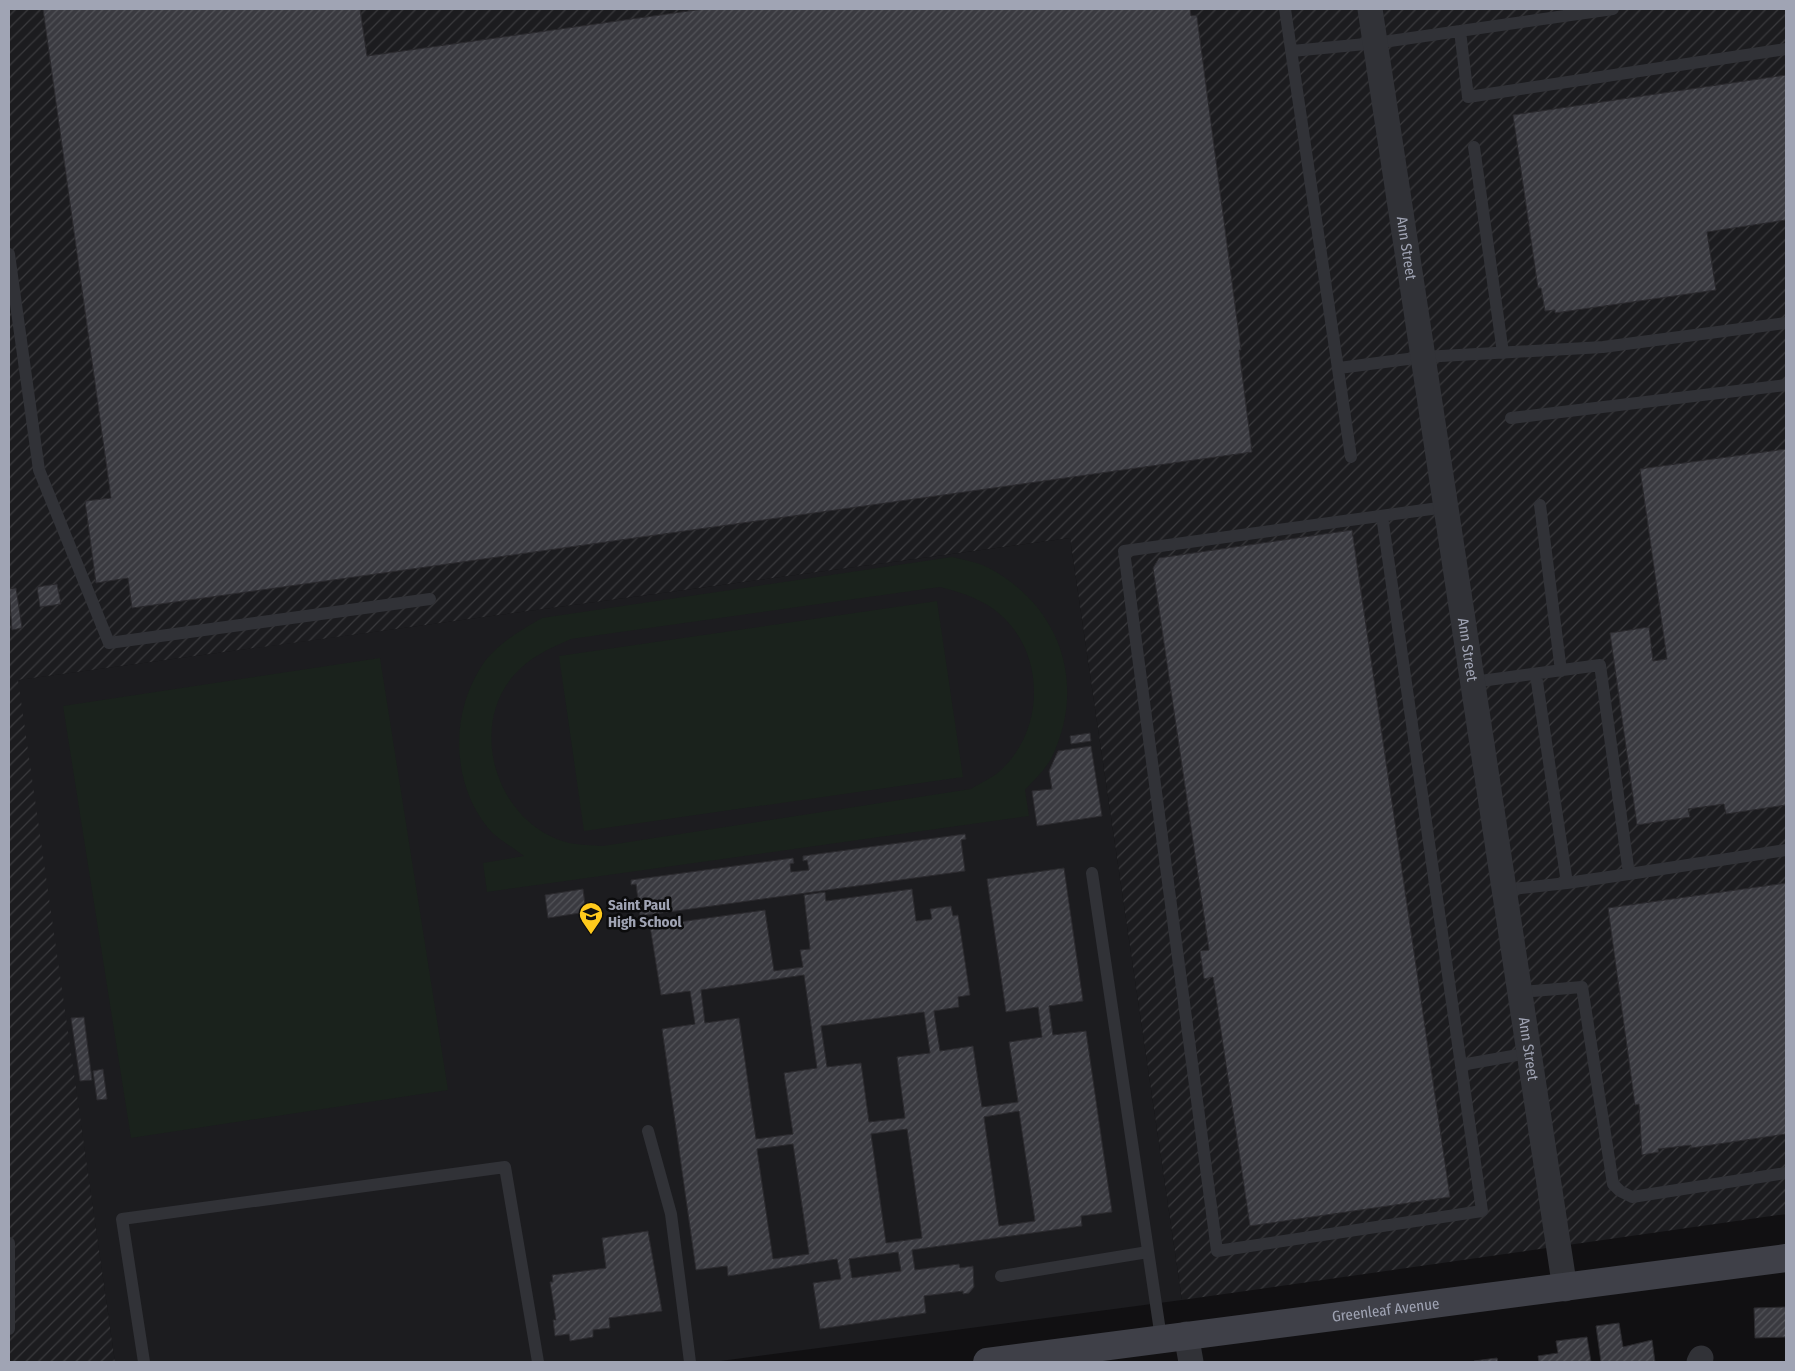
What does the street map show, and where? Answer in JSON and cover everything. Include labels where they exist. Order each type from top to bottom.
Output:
[{"type":"main road","name":"Greenleaf Avenue","points":[[987,1362],[1173,1336],[1565,1289],[1786,1258]]},
{"type":"street","name":"Ann Street","points":[[1370,9],[1565,1289]]},
{"type":"street","points":[[1173,1336],[1191,1362]]},
{"type":"lane","points":[[1285,9],[1351,457]]},
{"type":"lane","points":[[1292,51],[1376,43],[1613,9]]},
{"type":"lane","points":[[1460,31],[1468,97],[1786,49]]},
{"type":"lane","points":[[1474,147],[1503,352]]},
{"type":"lane","points":[[9,254],[39,470],[109,643],[430,598]]},
{"type":"lane","points":[[1339,368],[1423,357],[1603,347],[1786,323]]},
{"type":"lane","points":[[1511,418],[1786,385]]},
{"type":"lane","points":[[1540,505],[1561,671]]},
{"type":"lane","points":[[1382,516],[1482,1211],[1217,1251],[1124,551],[1446,507]]},
{"type":"lane","points":[[1473,682],[1600,665],[1629,874]]},
{"type":"lane","points":[[1536,675],[1567,883]]},
{"type":"lane","points":[[1504,890],[1567,883],[1786,850]]},
{"type":"lane","points":[[1092,873],[1148,1252],[1173,1336]]},
{"type":"lane","points":[[1520,992],[1582,987],[1613,1184],[1620,1191],[1632,1197],[1786,1173]]},
{"type":"lane","points":[[1461,1065],[1529,1053]]},
{"type":"lane","points":[[648,1131],[671,1214],[690,1362]]},
{"type":"lane","points":[[144,1362],[122,1219],[506,1167],[538,1362]]},
{"type":"lane","points":[[9,1243],[9,1329]]},
{"type":"lane","points":[[1001,1276],[1148,1252]]},
{"type":"shaded area","points":[[9,9],[1786,9],[1786,1214],[1182,1300],[1070,538],[18,680],[115,1362],[9,1362]]},
{"type":"shaded area","name":"Saint Paul High School","points":[[1070,538],[1182,1300],[713,1362],[115,1362],[17,680]]},
{"type":"shaded area","points":[[952,557],[971,561],[989,568],[1014,584],[1034,603],[1049,625],[1060,649],[1066,675],[1067,702],[1062,729],[1052,757],[1025,790],[1029,816],[487,892],[483,863],[524,856],[488,828],[476,809],[467,789],[461,767],[459,745],[465,701],[474,680],[491,654],[504,642],[542,618]],"holes":[[[940,587],[981,601],[1002,616],[1016,633],[1026,652],[1032,673],[1034,694],[1032,715],[1025,736],[1015,755],[1000,771],[971,789],[603,846],[569,843],[545,833],[524,817],[508,797],[497,773],[492,748],[492,722],[500,697],[514,675],[527,663],[571,639]]]},
{"type":"shaded area","points":[[937,601],[963,777],[584,831],[559,656]]},
{"type":"shaded area","points":[[380,658],[448,1090],[131,1138],[63,706]]},
{"type":"building","points":[[43,9],[360,9],[367,56],[703,9],[1190,9],[1191,16],[1197,15],[1241,350],[1239,350],[1252,452],[132,608],[128,578],[96,583],[85,501],[111,498]]},
{"type":"building","points":[[1786,75],[1786,220],[1707,232],[1716,290],[1555,313],[1555,310],[1545,311],[1541,288],[1538,288],[1513,115]]},
{"type":"building","points":[[1786,449],[1786,805],[1726,814],[1724,804],[1688,809],[1690,817],[1637,825],[1610,633],[1649,627],[1653,661],[1667,659],[1640,469]]},
{"type":"building","points":[[1352,530],[1450,1197],[1250,1226],[1213,977],[1204,979],[1200,951],[1209,950],[1153,568],[1159,558]]},
{"type":"building","points":[[57,584],[61,604],[40,607],[37,587]]},
{"type":"building","points":[[16,588],[22,628],[12,630],[9,589]]},
{"type":"building","points":[[1090,733],[1091,741],[1071,744],[1070,736]]},
{"type":"building","points":[[1091,746],[1102,816],[1037,826],[1032,791],[1052,789],[1049,771],[1058,751]]},
{"type":"building","points":[[965,834],[966,839],[961,840],[965,871],[640,916],[636,884],[631,885],[631,880],[793,858],[794,863],[790,864],[791,872],[809,870],[807,860],[803,861],[803,856]]},
{"type":"building","points":[[1064,868],[1083,1001],[1049,1006],[1053,1035],[1086,1031],[1112,1212],[1081,1216],[1082,1226],[912,1250],[915,1270],[959,1264],[960,1268],[973,1266],[974,1287],[969,1293],[963,1294],[963,1291],[924,1296],[926,1313],[820,1329],[813,1283],[841,1279],[837,1259],[728,1276],[727,1266],[696,1270],[662,1029],[695,1024],[690,991],[661,995],[650,926],[765,910],[774,971],[803,967],[800,950],[810,949],[804,895],[825,892],[826,901],[912,889],[916,921],[932,919],[930,909],[951,906],[953,916],[958,915],[970,995],[958,997],[959,1007],[934,1011],[940,1051],[973,1046],[982,1107],[1018,1102],[1009,1042],[1042,1037],[1038,1007],[1006,1012],[987,879]],"holes":[[[804,975],[817,1068],[784,1073],[793,1134],[756,1139],[739,1018],[705,1023],[701,990]],[[924,1012],[930,1053],[897,1057],[905,1118],[869,1122],[861,1063],[827,1067],[821,1026]],[[1019,1111],[1035,1221],[999,1226],[984,1117]],[[907,1129],[922,1238],[886,1243],[871,1134]],[[793,1144],[809,1254],[773,1259],[757,1149]],[[898,1252],[901,1271],[852,1278],[849,1259]]]},
{"type":"building","points":[[1786,883],[1786,1134],[1691,1148],[1691,1145],[1658,1149],[1659,1152],[1642,1155],[1639,1104],[1635,1105],[1608,908]]},
{"type":"building","points":[[583,889],[586,912],[548,918],[545,895]]},
{"type":"building","points":[[84,1017],[92,1080],[80,1081],[71,1018]]},
{"type":"building","points":[[103,1069],[107,1099],[97,1100],[93,1071]]},
{"type":"building","points":[[648,1231],[662,1311],[609,1318],[610,1328],[593,1330],[593,1337],[570,1341],[569,1334],[555,1336],[553,1320],[556,1320],[550,1282],[553,1282],[552,1275],[606,1268],[602,1238]]},
{"type":"building","points":[[1786,1307],[1786,1337],[1755,1338],[1754,1308]]},
{"type":"building","points":[[1619,1323],[1623,1347],[1652,1340],[1655,1362],[1601,1362],[1596,1326]]},
{"type":"building","points":[[1587,1337],[1591,1362],[1539,1362],[1538,1356],[1558,1353],[1556,1341]]},
{"type":"building","points":[[1497,1358],[1498,1362],[1474,1362],[1474,1361]]},
{"type":"place","name":"Saint Paul High School","points":[[591,935]]}]
